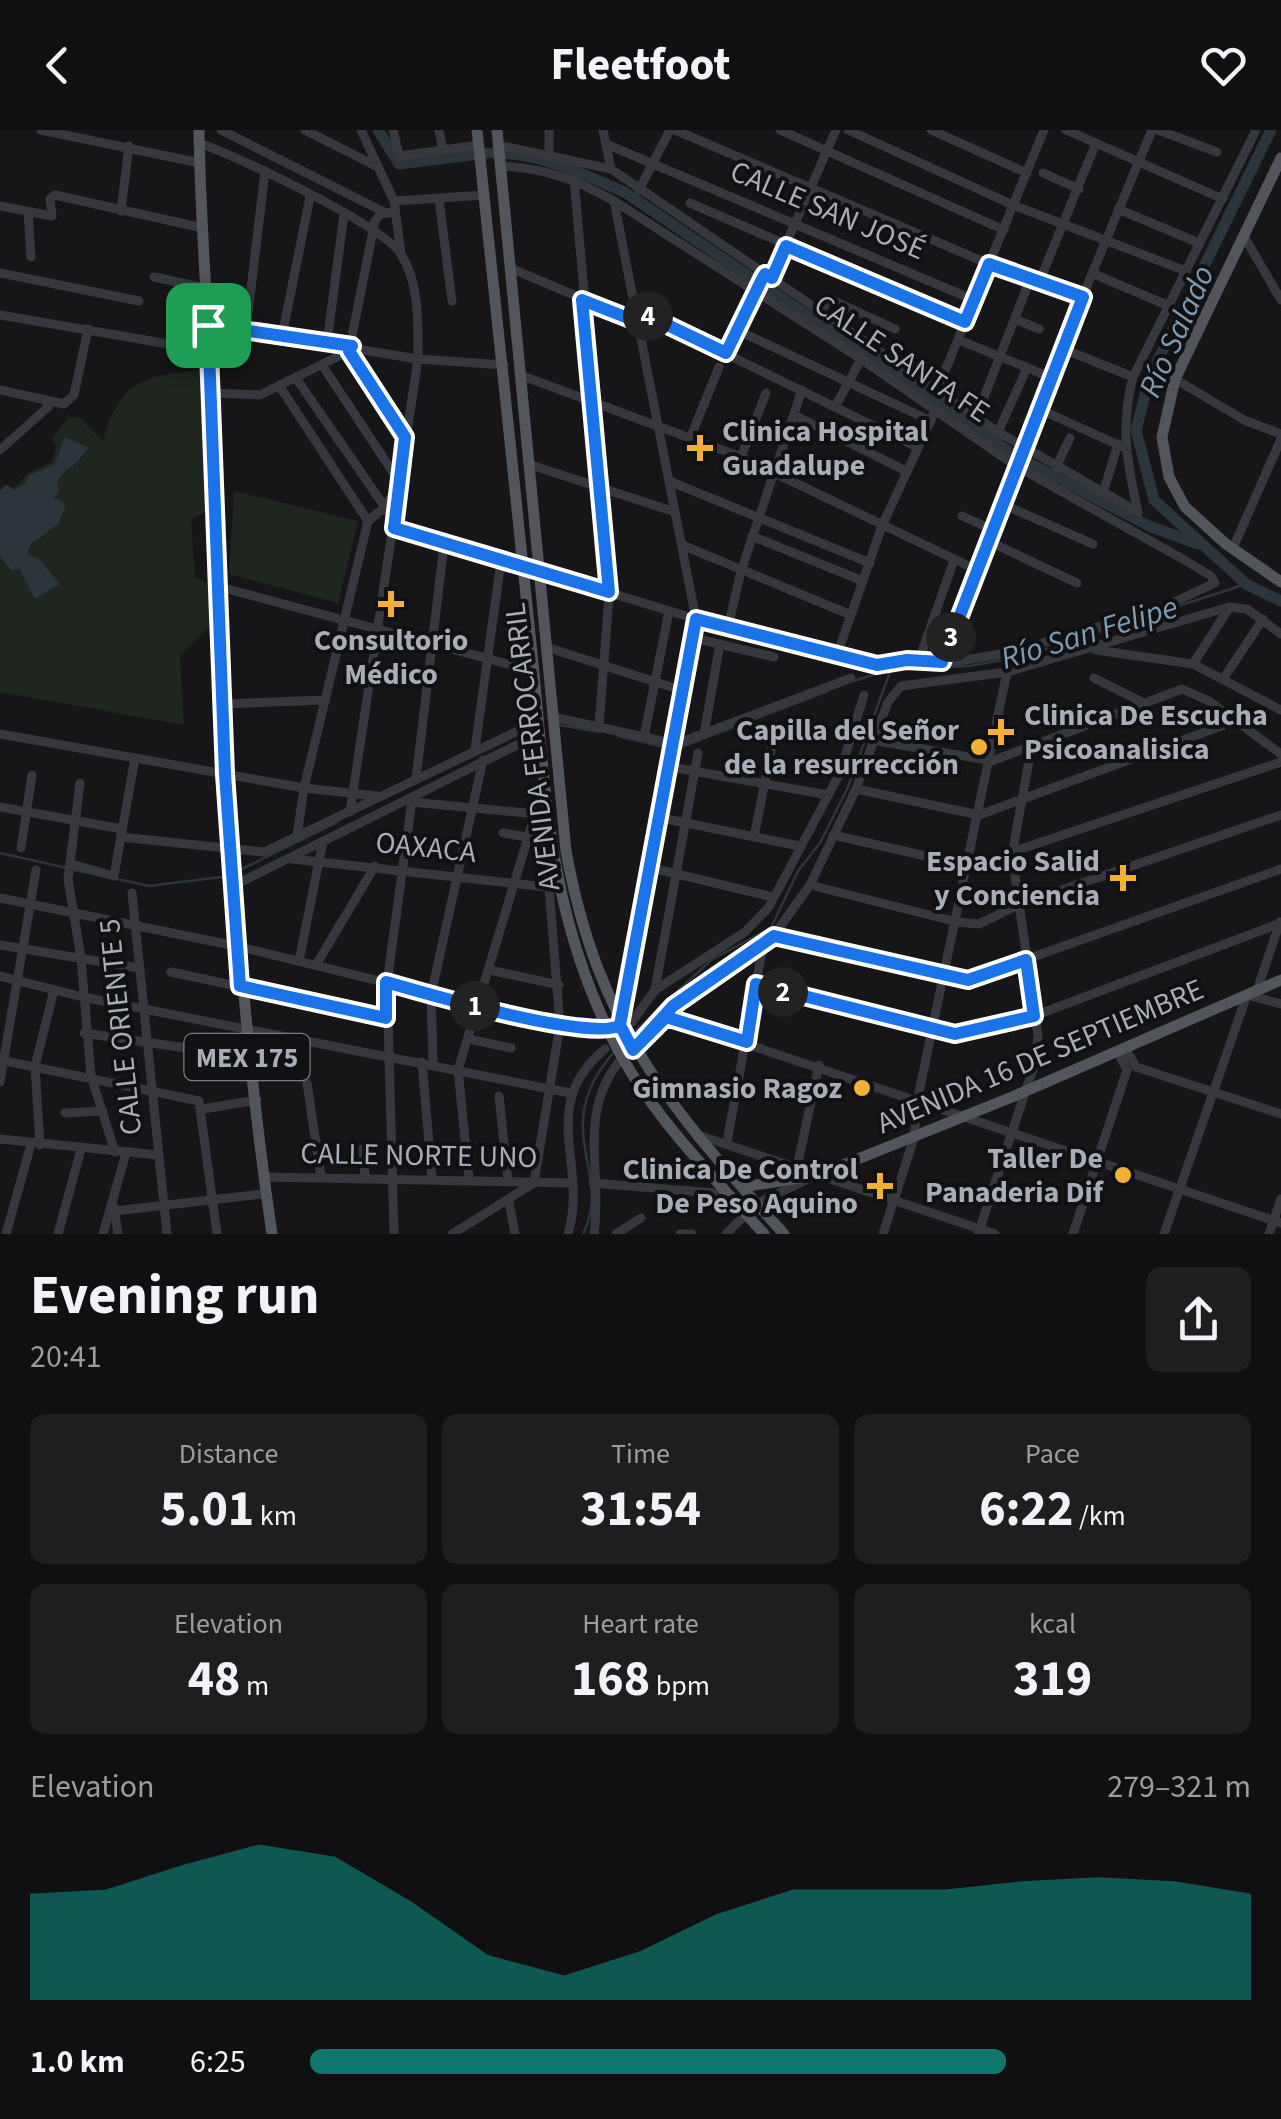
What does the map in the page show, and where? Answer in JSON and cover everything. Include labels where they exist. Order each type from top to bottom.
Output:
[{"type":"main road","name":"AVENIDA FERROCARRIL","points":[[477,130],[534,671],[541,814],[553,887],[568,932],[620,1043],[726,1194],[783,1233]]},
{"type":"main road","name":"AVENIDA FERROCARRIL","points":[[497,130],[537,571],[578,916],[620,1043],[742,1187],[764,1234]]},
{"type":"main road","name":"MEX 175","points":[[199,137],[216,586],[236,946],[272,1234]]},
{"type":"main road","points":[[1281,158],[1246,238],[1175,379],[1162,425],[1169,477],[1185,507],[1232,548],[1281,582]]},
{"type":"main road","points":[[490,238],[506,235]]},
{"type":"main road","name":"AVENIDA 16 DE SEPTIEMBRE","points":[[742,1187],[818,1175],[1027,1091],[1281,980]]},
{"type":"street","points":[[41,130],[200,163]]},
{"type":"street","points":[[221,130],[391,213]]},
{"type":"street","points":[[305,130],[378,167]]},
{"type":"street","points":[[393,130],[399,156],[443,150],[479,152]]},
{"type":"street","points":[[439,130],[443,150]]},
{"type":"street","points":[[549,130],[549,156]]},
{"type":"street","points":[[603,130],[612,169]]},
{"type":"street","points":[[639,190],[672,130],[813,186],[989,264],[1083,297]]},
{"type":"street","points":[[780,130],[1004,230]]},
{"type":"street","points":[[726,353],[762,282],[786,246],[836,130]]},
{"type":"street","points":[[848,130],[1014,206],[1186,271]]},
{"type":"street","points":[[931,130],[1026,173]]},
{"type":"street","points":[[938,388],[1044,130]]},
{"type":"street","points":[[1066,130],[1223,199]]},
{"type":"street","points":[[296,378],[394,525],[444,545],[696,619],[877,665],[919,660],[942,662],[986,540],[1137,162],[1155,130],[1217,152]]},
{"type":"street","points":[[1102,493],[1120,446],[1133,377],[1256,130]]},
{"type":"street","points":[[350,812],[418,359],[418,306],[391,213],[394,201],[359,131]]},
{"type":"street","points":[[199,137],[310,198],[362,220],[401,254]]},
{"type":"street","points":[[976,415],[1036,278],[1064,226],[1096,143]]},
{"type":"street","name":"CALLE SAN JOSÉ","points":[[606,144],[974,300]]},
{"type":"street","points":[[121,210],[129,146]]},
{"type":"street","points":[[499,155],[549,156],[612,169],[762,282],[822,312],[938,388],[998,432],[1020,456],[1056,467],[1138,512],[1120,446]]},
{"type":"street","name":"CALLE SANTA FE","points":[[499,155],[574,178],[762,282],[861,359],[1211,576],[1215,584],[1158,609],[1073,636],[986,658],[942,662]]},
{"type":"street","points":[[246,331],[265,170]]},
{"type":"street","points":[[1043,173],[1080,189]]},
{"type":"street","points":[[574,178],[609,592],[599,726]]},
{"type":"street","points":[[0,206],[52,216],[50,198],[55,195],[204,228]]},
{"type":"street","points":[[394,201],[485,195]]},
{"type":"street","points":[[282,336],[310,198]]},
{"type":"street","points":[[439,199],[452,300]]},
{"type":"street","points":[[614,201],[696,619],[620,1043]]},
{"type":"street","points":[[690,203],[965,322]]},
{"type":"street","points":[[362,220],[370,204]]},
{"type":"street","points":[[1118,209],[1199,243]]},
{"type":"street","points":[[28,212],[32,256]]},
{"type":"street","points":[[391,213],[377,216],[372,227],[350,349],[405,437]]},
{"type":"street","points":[[327,343],[344,214]]},
{"type":"street","points":[[1246,238],[1281,300]]},
{"type":"street","points":[[510,268],[638,322]]},
{"type":"street","points":[[0,273],[139,301]]},
{"type":"street","points":[[1094,274],[1170,306]]},
{"type":"street","points":[[154,277],[206,288]]},
{"type":"street","points":[[822,312],[828,298],[896,329]]},
{"type":"street","points":[[636,310],[917,446]]},
{"type":"street","points":[[0,316],[208,351]]},
{"type":"street","points":[[1017,320],[1040,329]]},
{"type":"street","points":[[208,325],[418,359],[504,365]]},
{"type":"street","points":[[0,390],[64,404],[74,395],[88,329]]},
{"type":"street","points":[[739,331],[931,421]]},
{"type":"street","points":[[958,340],[1050,377]]},
{"type":"street","points":[[1061,348],[1133,377]]},
{"type":"street","points":[[211,393],[248,396],[280,387],[350,349]]},
{"type":"street","points":[[835,406],[861,359]]},
{"type":"street","points":[[322,364],[400,483]]},
{"type":"street","points":[[692,436],[719,367]]},
{"type":"street","points":[[998,432],[1026,368]]},
{"type":"street","points":[[520,375],[692,436],[774,471],[975,569]]},
{"type":"street","points":[[1175,379],[1281,437],[1232,548]]},
{"type":"street","points":[[280,387],[368,520]]},
{"type":"street","points":[[728,627],[741,571],[802,390]]},
{"type":"street","points":[[741,457],[766,392]]},
{"type":"street","points":[[0,450],[48,407],[46,401]]},
{"type":"street","points":[[837,655],[882,526],[936,409]]},
{"type":"street","points":[[1038,409],[1120,446]]},
{"type":"street","points":[[794,415],[906,471]]},
{"type":"street","points":[[1056,467],[1070,438]]},
{"type":"street","points":[[528,464],[675,512]]},
{"type":"street","points":[[669,481],[870,563]]},
{"type":"street","points":[[297,836],[304,788],[368,520],[384,508],[400,483]]},
{"type":"street","points":[[1002,504],[1093,544]]},
{"type":"street","points":[[962,516],[991,529]]},
{"type":"street","points":[[752,536],[864,582]]},
{"type":"street","points":[[986,540],[1078,583]]},
{"type":"street","points":[[416,779],[444,545]]},
{"type":"street","points":[[682,545],[851,615]]},
{"type":"street","points":[[919,660],[954,560]]},
{"type":"street","points":[[474,749],[501,561]]},
{"type":"street","points":[[216,586],[534,671]]},
{"type":"street","points":[[1193,664],[1229,607]]},
{"type":"street","points":[[568,1234],[572,1183],[567,1121],[570,1093],[586,1064],[666,1017],[711,977],[774,936],[810,886],[856,789],[872,740],[901,686],[1008,672],[1229,607],[1246,609],[1281,634]]},
{"type":"street","points":[[644,736],[669,610]]},
{"type":"street","points":[[1223,679],[1263,620]]},
{"type":"street","points":[[694,638],[774,656]]},
{"type":"street","points":[[704,734],[720,644]]},
{"type":"street","points":[[546,648],[602,662],[684,691]]},
{"type":"street","points":[[1091,649],[1193,664],[1281,710]]},
{"type":"street","points":[[884,1234],[914,1138],[918,1098],[1008,672]]},
{"type":"street","points":[[553,722],[599,726],[675,748],[851,678]]},
{"type":"street","points":[[1094,678],[1142,702]]},
{"type":"street","points":[[872,740],[992,761],[1182,689],[1209,701],[1281,754]]},
{"type":"street","points":[[595,1232],[592,1135],[597,1103],[620,1043],[655,990],[745,932],[773,897],[840,774],[864,694]]},
{"type":"street","points":[[223,704],[326,700]]},
{"type":"street","points":[[856,789],[979,816],[1235,721]]},
{"type":"street","points":[[754,837],[776,725]]},
{"type":"street","points":[[0,807],[122,833],[264,852],[474,749],[538,728]]},
{"type":"street","points":[[232,878],[289,859],[412,801],[538,728]]},
{"type":"street","points":[[0,734],[304,788],[379,796]]},
{"type":"street","points":[[979,1231],[1027,1091],[1036,1050],[1012,854],[1032,744]]},
{"type":"street","points":[[655,990],[698,752]]},
{"type":"street","points":[[70,871],[114,876],[135,758]]},
{"type":"street","points":[[432,1178],[428,1063],[431,995],[483,760]]},
{"type":"street","points":[[833,835],[970,866],[1281,762]]},
{"type":"street","points":[[672,767],[828,795]]},
{"type":"street","points":[[21,848],[32,775]]},
{"type":"street","points":[[80,783],[70,871],[81,958],[84,1033],[102,1112],[121,1153],[114,1206],[104,1234]]},
{"type":"street","points":[[412,801],[541,814],[527,837],[458,1070],[468,1179]]},
{"type":"street","points":[[394,1234],[386,982],[412,801]]},
{"type":"street","points":[[810,886],[979,924],[1018,906],[1281,815]]},
{"type":"street","points":[[662,818],[799,846]]},
{"type":"street","points":[[504,833],[527,837]]},
{"type":"street","points":[[299,960],[324,842]]},
{"type":"street","name":"OAXACA","points":[[289,859],[320,859],[553,887]]},
{"type":"street","points":[[316,965],[374,866]]},
{"type":"street","points":[[652,868],[773,897]]},
{"type":"street","points":[[774,936],[968,980],[1281,869]]},
{"type":"street","points":[[0,1082],[36,870]]},
{"type":"street","points":[[452,1234],[471,1229],[534,1183],[560,1025],[553,887]]},
{"type":"street","name":"CALLE ORIENTE 5","points":[[132,894],[144,1043],[167,1234]]},
{"type":"street","points":[[0,898],[299,960],[620,1043]]},
{"type":"street","points":[[1164,1234],[1212,1092],[1280,922]]},
{"type":"street","points":[[756,984],[934,1031],[972,1033],[1034,1016],[1280,922]]},
{"type":"street","points":[[0,945],[138,968]]},
{"type":"street","points":[[727,1142],[763,946]]},
{"type":"street","points":[[490,970],[559,985]]},
{"type":"street","points":[[171,972],[386,1018]]},
{"type":"street","points":[[0,976],[570,1093]]},
{"type":"street","points":[[6,1234],[35,1144],[36,1066],[54,990]]},
{"type":"street","points":[[1252,992],[1281,1004]]},
{"type":"street","points":[[666,1017],[918,1098],[1277,1222]]},
{"type":"street","points":[[84,1033],[247,1057]]},
{"type":"street","points":[[470,1039],[511,1048]]},
{"type":"street","points":[[1121,1050],[1136,1067],[1281,1114]]},
{"type":"street","points":[[1073,1234],[1128,1070],[1121,1050]]},
{"type":"street","points":[[1,1061],[151,1088],[201,1105],[257,1100]]},
{"type":"street","points":[[797,1166],[818,1065]]},
{"type":"street","points":[[307,1083],[321,1177]]},
{"type":"street","points":[[499,1096],[508,1181]]},
{"type":"street","points":[[201,1105],[217,1234]]},
{"type":"street","points":[[65,1112],[102,1112]]},
{"type":"street","points":[[695,1134],[995,1234]]},
{"type":"street","points":[[0,1138],[158,1155]]},
{"type":"street","points":[[58,1234],[81,1149]]},
{"type":"street","points":[[364,1149],[364,1176]]},
{"type":"street","name":"AVENIDA 16 DE SEPTIEMBRE","points":[[751,1208],[818,1175]]},
{"type":"street","name":"CALLE NORTE UNO","points":[[265,1178],[364,1176],[572,1183]]},
{"type":"street","points":[[593,1183],[726,1194]]},
{"type":"street","points":[[114,1206],[164,1206],[263,1194]]},
{"type":"street","points":[[1269,1234],[1277,1222],[1281,1200]]},
{"type":"street","points":[[509,1202],[515,1234]]},
{"type":"street","points":[[114,1206],[118,1234]]},
{"type":"street","points":[[726,1234],[751,1208]]},
{"type":"street","points":[[616,1234],[640,1218]]},
{"type":"street","points":[[783,1233],[796,1234]]},
{"type":"street","points":[[680,1234],[692,1234]]},
{"type":"shaded area","points":[[203,370],[207,511],[191,520],[195,577],[216,586],[218,618],[180,656],[184,725],[0,692],[0,488],[6,484],[14,488],[28,473],[52,462],[56,446],[52,439],[68,417],[81,418],[103,442],[117,405],[137,385],[165,375]]},
{"type":"shaded area","points":[[65,437],[89,448],[57,481],[59,490],[53,500],[58,499],[66,506],[58,524],[31,544],[27,554],[39,559],[60,584],[35,599],[20,569],[12,571],[0,557],[0,491],[6,485],[14,490],[25,484],[29,475],[54,465]]},
{"type":"shaded area","points":[[234,491],[358,521],[338,603],[229,574]]},
{"type":"waterway","points":[[378,130],[399,164],[487,153]]},
{"type":"waterway","name":"Río Salado","points":[[1271,130],[1150,376],[1136,430],[1154,500],[1246,584],[1281,601]]},
{"type":"waterway","points":[[493,153],[544,160],[626,193],[1016,456],[1149,526],[1198,544]]},
{"type":"waterway","name":"Río San Felipe","points":[[634,1032],[711,960],[771,928],[798,871],[820,843],[848,787],[891,669],[970,666],[1028,655],[1246,584]]},
{"type":"waterway","points":[[854,681],[889,670]]},
{"type":"waterway","points":[[676,749],[828,691]]},
{"type":"waterway","points":[[559,725],[600,732]]},
{"type":"waterway","points":[[618,736],[668,748]]},
{"type":"waterway","points":[[240,870],[336,823]]},
{"type":"waterway","points":[[0,853],[67,868]]},
{"type":"waterway","points":[[75,870],[149,886],[229,876]]},
{"type":"waterway","name":"Río San Felipe","points":[[583,1234],[592,1190],[583,1127],[585,1104],[595,1079],[614,1052]]},
{"type":"place","name":"Clinica Hospital Guadalupe","points":[[700,448]]},
{"type":"place","name":"Consultorio Médico","points":[[391,604]]},
{"type":"place","name":"Clinica De Escucha Psicoanalisica","points":[[1001,732]]},
{"type":"place","name":"Capilla del Señor de la resurrección","points":[[979,747]]},
{"type":"place","name":"Espacio Salid y Conciencia","points":[[1123,878]]},
{"type":"place","name":"Gimnasio Ragoz","points":[[862,1088]]},
{"type":"place","name":"Taller De Panaderia Dif","points":[[1123,1175]]},
{"type":"place","name":"Clinica De Control De Peso Aquino","points":[[880,1186]]},
{"type":"route","points":[[208,325],[225,774],[240,986],[386,1018],[386,982],[560,1025],[603,1032],[620,1025],[633,1050],[673,1006],[774,936],[946,978],[968,980],[1026,960],[1034,1016],[955,1034],[855,1012],[756,984],[747,1042],[666,1017],[633,1050],[624,1033],[620,1025],[676,744],[696,619],[877,665],[907,660],[942,662],[1083,297],[989,264],[965,322],[786,246],[772,278],[765,274],[762,279],[726,353],[636,310],[638,322],[582,300],[609,592],[394,528],[405,437],[349,351],[352,346],[208,325]]}]
